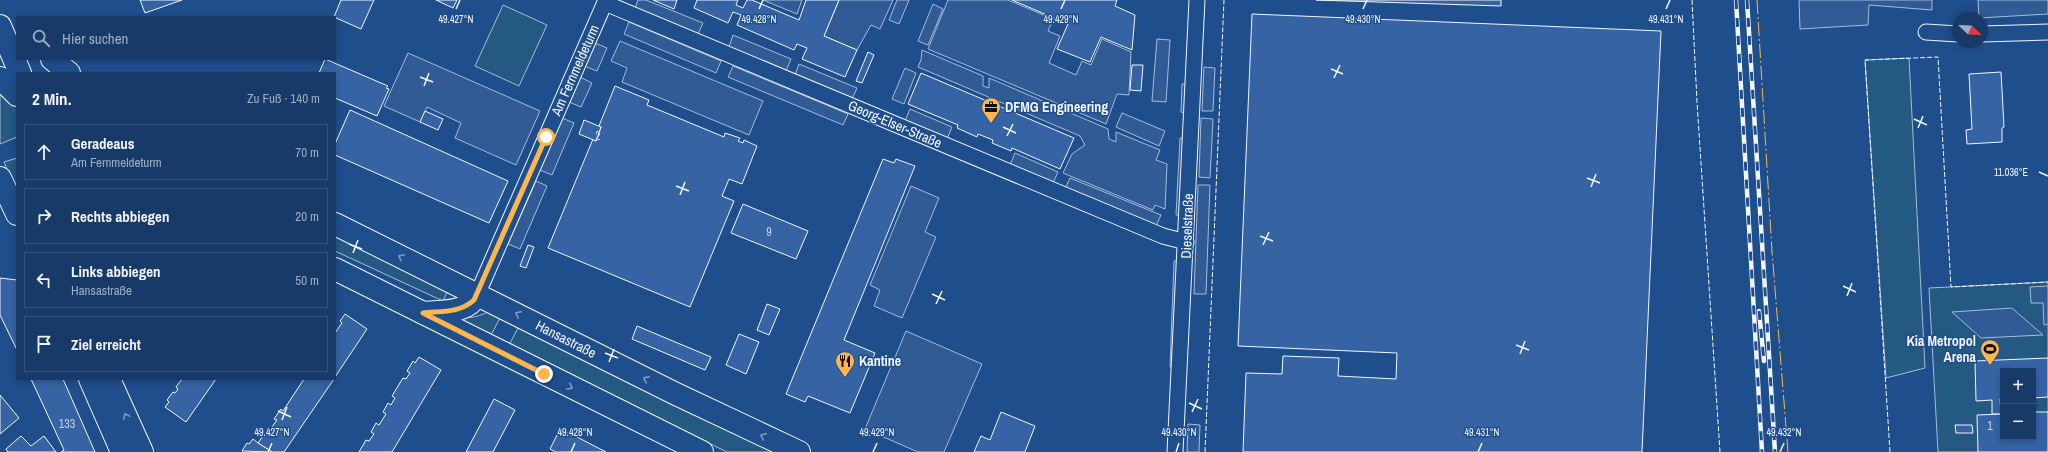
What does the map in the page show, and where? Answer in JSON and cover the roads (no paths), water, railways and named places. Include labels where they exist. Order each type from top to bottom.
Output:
[{"type":"main road","points":[[0,10],[16,26]]},
{"type":"main road","points":[[0,26],[20,72]]},
{"type":"main road","points":[[53,60],[68,72]]},
{"type":"main road","points":[[0,78],[16,93]]},
{"type":"main road","points":[[0,178],[16,212]]},
{"type":"main road","name":"Hansastraße","points":[[336,224],[676,394],[799,452]]},
{"type":"main road","points":[[336,270],[702,452]]},
{"type":"main road","points":[[423,313],[458,310],[466,307],[477,295]]},
{"type":"main road","points":[[90,380],[122,452]]},
{"type":"main road","points":[[109,380],[142,452]]},
{"type":"street","name":"Dieselstraße","points":[[1175,452],[1197,0]]},
{"type":"street","name":"Georg-Elser-Straße","points":[[605,2],[1163,236],[1186,242]]},
{"type":"street","name":"Am Fernmeldeturm","points":[[477,295],[605,2]]},
{"type":"street","points":[[1926,32],[1952,34]]},
{"type":"street","points":[[1988,34],[2048,32]]},
{"type":"railway","points":[[1736,0],[1762,452]]},
{"type":"railway","points":[[1747,0],[1775,452]]},
{"type":"railway","points":[[1759,311],[1764,361]]},
{"type":"place","name":"DFMG Engineering","points":[[991,124]]},
{"type":"place","name":"Kia Metropol Arena","points":[[1990,366]]},
{"type":"place","name":"Kantine","points":[[845,378]]}]
